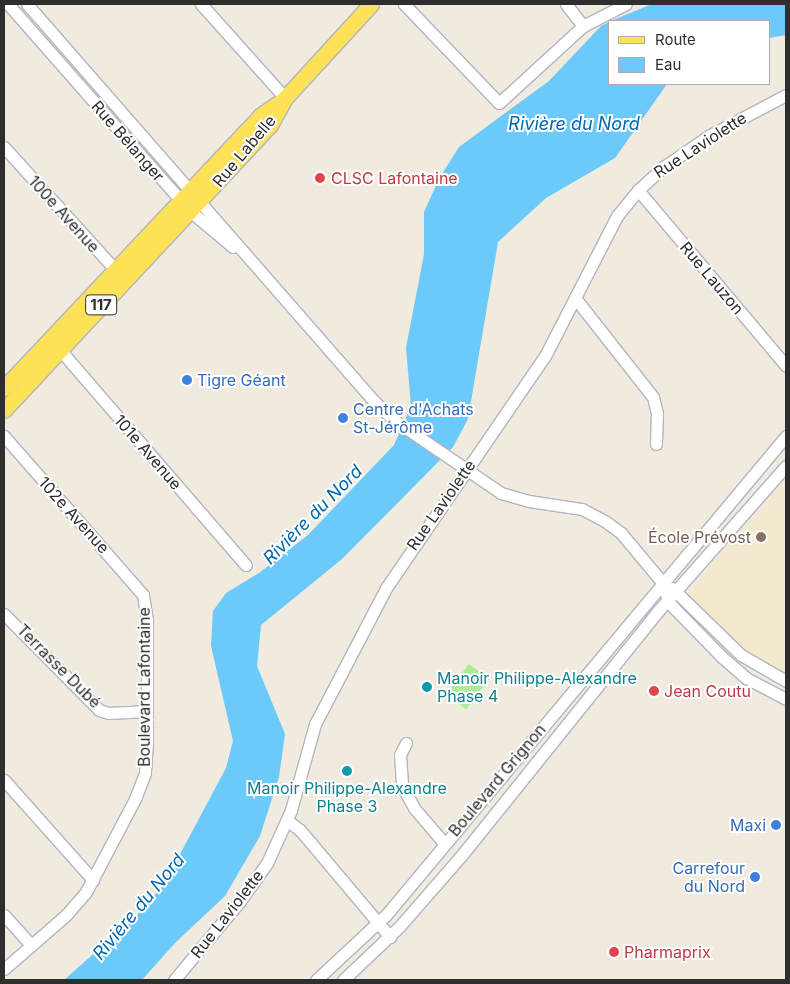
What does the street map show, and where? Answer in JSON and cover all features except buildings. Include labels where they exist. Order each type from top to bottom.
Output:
[{"type":"main road","name":"Rue Labelle","points":[[191,201],[270,124],[286,98],[370,4]]},
{"type":"main road","name":"117","points":[[4,410],[56,344],[191,201]]},
{"type":"main road","name":"117","points":[[4,388],[56,344]]},
{"type":"street","name":"Rue Bélanger","points":[[8,4],[191,201],[258,268],[394,420],[465,470],[514,498],[564,505],[594,515],[621,533],[662,582]]},
{"type":"street","name":"Rue Bélanger","points":[[26,4],[191,201]]},
{"type":"street","points":[[201,4],[286,98]]},
{"type":"street","points":[[404,4],[499,103],[584,26],[626,4]]},
{"type":"street","points":[[566,4],[584,26]]},
{"type":"street","name":"Rue Laviolette","points":[[174,980],[255,882],[287,820],[311,735],[322,709],[386,588],[544,356],[575,298],[598,248],[638,190],[665,166],[710,136],[786,95]]},
{"type":"street","name":"100e Avenue","points":[[4,147],[120,275]]},
{"type":"street","name":"Rue Lauzon","points":[[638,190],[786,366]]},
{"type":"street","points":[[575,298],[653,397],[657,413],[656,444]]},
{"type":"street","name":"101e Avenue","points":[[56,344],[246,565]]},
{"type":"street","name":"102e Avenue","points":[[4,436],[143,595]]},
{"type":"street","name":"Boulevard Grignon","points":[[316,980],[377,924],[786,436]]},
{"type":"street","name":"Boulevard Grignon","points":[[343,980],[390,937],[519,787],[668,601],[786,466]]},
{"type":"street","points":[[662,582],[678,591],[741,654],[786,681]]},
{"type":"street","points":[[662,582],[668,601],[734,669],[786,699]]},
{"type":"street","name":"Boulevard Lafontaine","points":[[4,969],[66,915],[93,880],[145,773],[147,619],[143,595]]},
{"type":"street","name":"Terrasse Dubé","points":[[4,614],[99,710],[109,713],[147,711]]},
{"type":"street","points":[[406,743],[400,755],[402,786],[414,808],[444,842]]},
{"type":"street","points":[[4,780],[93,880]]},
{"type":"street","points":[[287,820],[300,830],[377,924],[390,937]]},
{"type":"street","points":[[4,915],[31,945]]},
{"type":"shaded area","name":"École Prévost","points":[[786,479],[786,681],[752,661],[687,595]]},
{"type":"green space","points":[[469,664],[489,679],[466,709],[446,694]]},
{"type":"water","points":[[652,4],[786,4],[786,35],[770,38],[770,20],[613,20]]},
{"type":"water","name":"Rivière du Nord","points":[[608,22],[608,85],[666,85],[615,158],[546,198],[498,242],[468,419],[453,447],[342,559],[261,625],[257,666],[285,734],[279,777],[260,836],[225,896],[175,943],[142,980],[64,980],[135,917],[163,886],[226,768],[233,741],[211,646],[213,611],[226,593],[259,573],[308,535],[394,445],[411,406],[406,348],[424,254],[424,212],[440,177],[459,147],[549,81],[601,26]]},
{"type":"place","name":"CLSC Lafontaine","points":[[320,178]]},
{"type":"place","name":"Tigre Géant","points":[[187,380]]},
{"type":"place","name":"Centre d'Achats St-Jérôme","points":[[343,418]]},
{"type":"place","name":"École Prévost","points":[[761,537]]},
{"type":"place","name":"Manoir Philippe-Alexandre Phase 4","points":[[427,687]]},
{"type":"place","name":"Jean Coutu","points":[[654,691]]},
{"type":"place","name":"Manoir Philippe-Alexandre Phase 3","points":[[347,771]]},
{"type":"place","name":"Maxi","points":[[776,825]]},
{"type":"place","name":"Carrefour du Nord","points":[[755,877]]},
{"type":"place","name":"Pharmaprix","points":[[614,952]]}]
